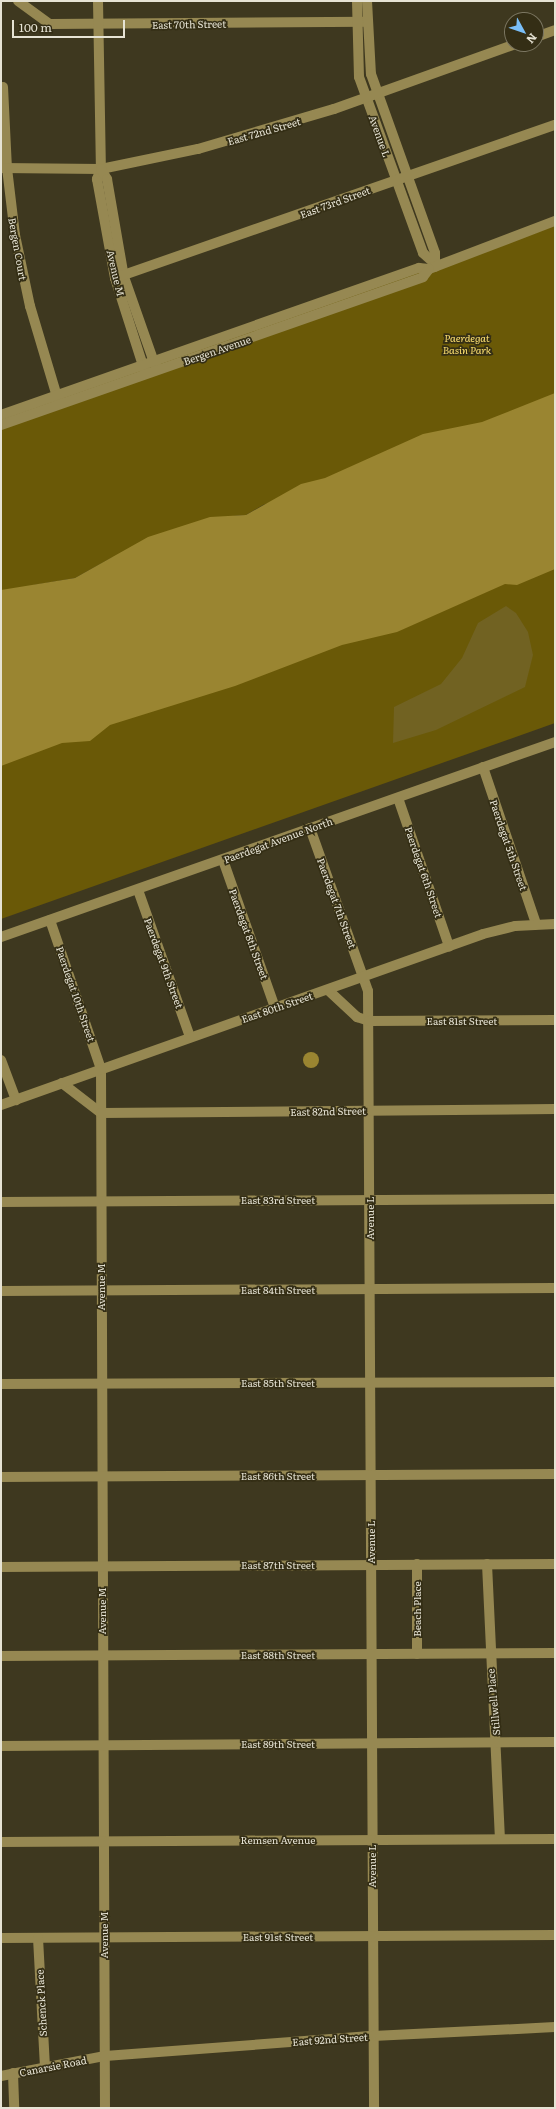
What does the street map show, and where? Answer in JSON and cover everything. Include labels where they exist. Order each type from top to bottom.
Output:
[{"type":"street","name":"East 70th Street","points":[[18,1],[50,24],[98,25],[362,22]]},
{"type":"street","name":"Avenue M","points":[[98,1],[100,169],[107,179],[120,277],[145,371]]},
{"type":"street","name":"Avenue L","points":[[356,1],[362,22],[371,74],[435,253],[432,266]]},
{"type":"street","name":"Avenue L","points":[[367,1],[362,22],[359,77],[423,252],[432,266]]},
{"type":"street","points":[[544,34],[555,30]]},
{"type":"street","name":"East 72nd Street","points":[[4,168],[100,169],[245,137],[366,97],[504,48]]},
{"type":"street","name":"Bergen Court","points":[[3,87],[4,168],[23,275],[59,401]]},
{"type":"street","name":"East 73rd Street","points":[[120,277],[555,125]]},
{"type":"street","name":"Bergen Avenue","points":[[1,425],[59,401],[156,367],[419,268],[432,266],[555,221]]},
{"type":"street","name":"Avenue M","points":[[120,277],[156,367]]},
{"type":"street","name":"Bergen Avenue","points":[[1,416],[59,401]]},
{"type":"street","name":"Paerdegat Avenue North","points":[[1,937],[555,742]]},
{"type":"street","name":"Paerdegat 5th Street","points":[[483,767],[536,924]]},
{"type":"street","name":"Paerdegat 6th Street","points":[[398,798],[450,946]]},
{"type":"street","name":"Paerdegat 7th Street","points":[[310,828],[363,977]]},
{"type":"street","name":"Paerdegat 8th Street","points":[[223,860],[276,1008]]},
{"type":"street","name":"Paerdegat 9th Street","points":[[138,890],[190,1037]]},
{"type":"street","name":"Paerdegat 10th Street","points":[[50,920],[101,1069]]},
{"type":"street","name":"East 80th Street","points":[[1,1105],[498,929],[536,924],[555,924]]},
{"type":"street","name":"Avenue L","points":[[363,977],[368,991],[369,1021],[372,1564],[372,1936],[374,2108]]},
{"type":"street","points":[[328,990],[357,1017],[369,1021]]},
{"type":"street","name":"East 81st Street","points":[[369,1021],[555,1020]]},
{"type":"street","points":[[1,1060],[16,1100]]},
{"type":"street","name":"Avenue M","points":[[101,1069],[100,1201],[105,2108]]},
{"type":"street","points":[[62,1083],[101,1114]]},
{"type":"street","name":"East 82nd Street","points":[[101,1114],[369,1110],[555,1110]]},
{"type":"street","name":"East 83rd Street","points":[[1,1202],[555,1199]]},
{"type":"street","name":"East 84th Street","points":[[1,1291],[555,1288]]},
{"type":"street","name":"East 85th Street","points":[[1,1384],[555,1382]]},
{"type":"street","name":"East 86th Street","points":[[1,1477],[555,1474]]},
{"type":"street","name":"Beach Place","points":[[417,1564],[417,1654]]},
{"type":"street","name":"Stillwell Place","points":[[487,1564],[490,1654],[496,1742],[500,1839]]},
{"type":"street","name":"East 87th Street","points":[[1,1567],[555,1564]]},
{"type":"street","name":"East 88th Street","points":[[1,1656],[555,1653]]},
{"type":"street","name":"East 89th Street","points":[[1,1746],[555,1742]]},
{"type":"street","name":"Remsen Avenue","points":[[1,1842],[555,1839]]},
{"type":"street","name":"East 91st Street","points":[[1,1938],[555,1935]]},
{"type":"street","name":"Schenck Place","points":[[38,1938],[45,2068]]},
{"type":"street","name":"East 92nd Street","points":[[105,2056],[373,2036],[555,2027]]},
{"type":"street","name":"Canarsie Road","points":[[1,2076],[105,2056]]},
{"type":"street","points":[[13,2074],[14,2108]]},
{"type":"green space","name":"Paerdegat Basin Park","points":[[555,220],[555,403],[263,505],[246,515],[233,516],[111,558],[75,578],[34,585],[1,596],[1,417]]},
{"type":"green space","points":[[555,564],[555,723],[1,919],[1,758]]},
{"type":"shaded area","points":[[555,393],[555,569],[517,585],[505,584],[397,632],[342,645],[235,686],[110,725],[90,741],[62,743],[1,766],[1,590],[75,578],[148,537],[210,517],[246,515],[301,484],[325,478],[423,434],[482,422]]},
{"type":"shaded area","points":[[506,606],[516,613],[528,632],[533,655],[525,687],[436,730],[393,743],[394,707],[441,684],[462,658],[478,623]]},
{"type":"shaded area","points":[[311,1052],[317,1054],[319,1060],[317,1066],[311,1068],[305,1066],[303,1060],[305,1054]]}]
